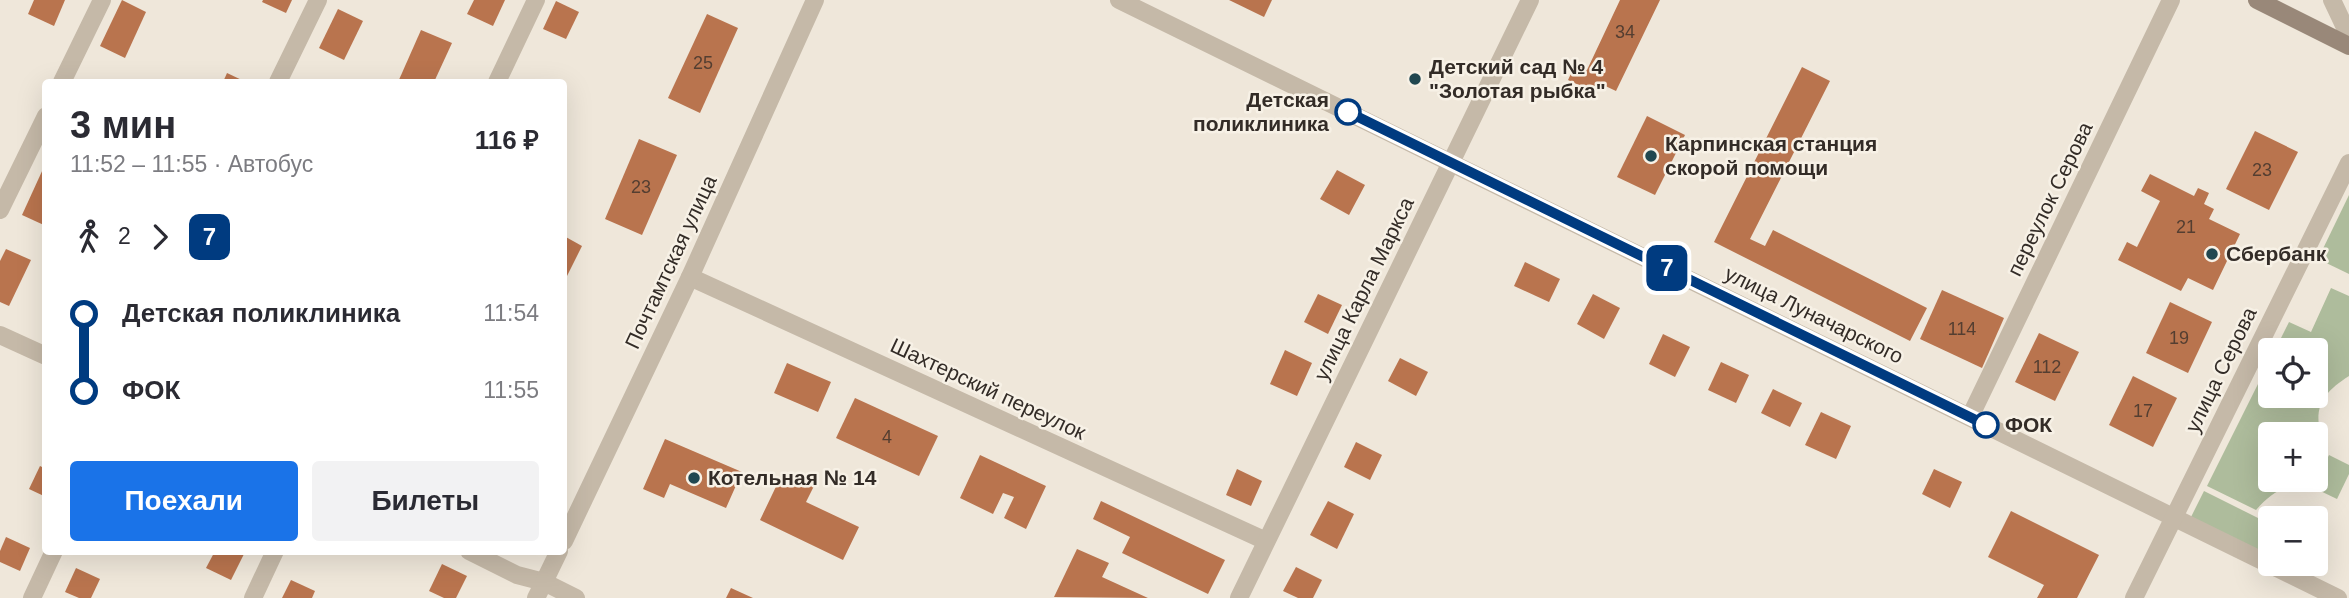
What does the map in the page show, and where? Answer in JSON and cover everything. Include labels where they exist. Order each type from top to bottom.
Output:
[{"type":"main road","points":[[2257,0],[2349,46]]},
{"type":"street","points":[[63,79],[102,0]]},
{"type":"street","points":[[279,79],[318,0]]},
{"type":"street","points":[[498,79],[536,0]]},
{"type":"street","name":"Почтамтская улица","points":[[567,535],[690,277],[814,0]]},
{"type":"street","name":"улица Луначарского","points":[[1119,0],[2338,598]]},
{"type":"street","name":"улица Карла Маркса","points":[[1239,598],[1530,0]]},
{"type":"street","name":"переулок Серова","points":[[1970,417],[2171,0]]},
{"type":"street","points":[[2332,0],[2349,36]]},
{"type":"street","points":[[0,210],[42,124]]},
{"type":"street","name":"улица Серова","points":[[2134,598],[2349,163]]},
{"type":"street","name":"Шахтерский переулок","points":[[690,277],[1266,541]]},
{"type":"street","points":[[0,335],[42,354]]},
{"type":"street","points":[[32,598],[52,555]]},
{"type":"street","points":[[253,598],[273,555]]},
{"type":"street","points":[[478,555],[540,590],[576,598]]},
{"type":"street","points":[[540,590],[557,555]]},
{"type":"green space","points":[[2349,195],[2349,274],[2318,259]]},
{"type":"green space","points":[[2331,288],[2349,296],[2349,376],[2328,393],[2328,338],[2281,338],[2289,322],[2311,332]]},
{"type":"green space","points":[[2258,384],[2258,408],[2320,408],[2319,422],[2258,422],[2258,492],[2277,492],[2256,510],[2207,486]]},
{"type":"green space","points":[[2329,455],[2349,465],[2349,474],[2337,499],[2322,492],[2328,492]]},
{"type":"green space","points":[[2204,491],[2258,518],[2258,555],[2189,521]]},
{"type":"building","points":[[34,0],[65,0],[54,26],[28,14]]},
{"type":"building","points":[[122,0],[146,12],[125,58],[100,46]]},
{"type":"building","points":[[292,0],[286,13],[262,2]]},
{"type":"building","points":[[474,0],[505,0],[493,26],[467,14]]},
{"type":"building","points":[[1229,0],[1272,0],[1264,17]]},
{"type":"building","points":[[1620,0],[1660,0],[1616,91],[1599,83],[1594,92],[1568,80],[1575,65],[1587,70]]},
{"type":"building","points":[[556,1],[579,12],[566,39],[543,29]]},
{"type":"building","points":[[338,9],[363,21],[344,60],[319,48]]},
{"type":"building","points":[[707,14],[738,28],[700,113],[668,98]]},
{"type":"building","points":[[421,30],[452,43],[435,79],[399,79]]},
{"type":"building","points":[[1802,67],[1830,81],[1750,239],[1765,246],[1773,230],[1927,308],[1910,341],[1714,242]]},
{"type":"building","points":[[227,73],[240,79],[224,79]]},
{"type":"building","name":"Карпинская станция скорой помощи","points":[[1647,116],[1685,135],[1655,195],[1617,177]]},
{"type":"building","points":[[2255,131],[2298,152],[2269,210],[2226,189]]},
{"type":"building","points":[[639,139],[677,155],[642,235],[605,219]]},
{"type":"building","points":[[1337,170],[1365,185],[1349,215],[1320,199]]},
{"type":"building","points":[[42,171],[42,224],[22,215]]},
{"type":"building","points":[[2150,174],[2194,196],[2198,188],[2209,193],[2204,204],[2214,209],[2209,219],[2240,234],[2213,290],[2188,278],[2181,291],[2118,260],[2127,242],[2137,247],[2160,201],[2141,191]]},
{"type":"building","points":[[567,238],[582,246],[567,276]]},
{"type":"building","points":[[6,249],[31,260],[9,306],[0,302],[0,261]]},
{"type":"building","points":[[1525,262],[1560,279],[1549,302],[1514,286]]},
{"type":"building","points":[[1942,290],[2004,318],[1982,368],[1920,339]]},
{"type":"building","points":[[1318,294],[1342,305],[1328,334],[1304,322]]},
{"type":"building","points":[[1593,294],[1620,308],[1604,339],[1577,324]]},
{"type":"building","points":[[2170,302],[2212,322],[2188,373],[2146,353]]},
{"type":"building","points":[[2039,333],[2079,352],[2055,401],[2015,382]]},
{"type":"building","points":[[1663,334],[1690,347],[1675,377],[1649,364]]},
{"type":"building","points":[[1285,350],[1312,363],[1297,396],[1270,384]]},
{"type":"building","points":[[1400,358],[1428,372],[1416,396],[1388,381]]},
{"type":"building","points":[[1721,362],[1749,375],[1736,403],[1708,390]]},
{"type":"building","points":[[787,363],[831,382],[818,412],[774,393]]},
{"type":"building","points":[[2133,376],[2177,398],[2153,447],[2109,425]]},
{"type":"building","points":[[1773,389],[1802,403],[1790,427],[1761,413]]},
{"type":"building","points":[[855,398],[938,436],[919,476],[836,438]]},
{"type":"building","points":[[1821,412],[1851,426],[1836,459],[1805,445]]},
{"type":"building","name":"Котельная № 14","points":[[665,439],[742,472],[726,508],[670,484],[664,498],[643,489]]},
{"type":"building","points":[[1356,442],[1382,455],[1370,480],[1344,467]]},
{"type":"building","points":[[980,455],[1046,486],[1026,529],[1004,518],[1014,497],[1003,493],[993,514],[960,498]]},
{"type":"building","points":[[40,466],[42,467],[42,495],[29,489]]},
{"type":"building","points":[[1237,469],[1262,481],[1251,506],[1226,495]]},
{"type":"building","points":[[1934,469],[1962,482],[1950,508],[1922,494]]},
{"type":"building","points":[[783,472],[814,486],[806,502],[859,527],[843,560],[760,520]]},
{"type":"building","points":[[1101,501],[1225,560],[1208,594],[1122,553],[1130,537],[1093,519]]},
{"type":"building","points":[[1328,501],[1354,514],[1337,549],[1310,535]]},
{"type":"building","points":[[2011,511],[2099,555],[2077,598],[2037,598],[2044,585],[1988,557]]},
{"type":"building","points":[[6,537],[30,548],[20,571],[0,562],[0,551]]},
{"type":"building","points":[[1077,549],[1109,563],[1102,577],[1148,598],[1054,597]]},
{"type":"building","points":[[213,555],[244,555],[231,580],[206,568]]},
{"type":"building","points":[[442,564],[467,576],[456,598],[444,598],[429,591]]},
{"type":"building","points":[[1296,567],[1322,580],[1313,598],[1298,598],[1283,591]]},
{"type":"building","points":[[76,568],[100,579],[91,598],[79,598],[65,592]]},
{"type":"building","points":[[291,580],[315,591],[312,598],[282,598]]},
{"type":"building","points":[[731,588],[753,598],[726,598]]},
{"type":"bus line","name":"7","points":[[1348,112],[1986,425]]},
{"type":"place","name":"Детский сад № 4 \"Золотая рыбка\"","points":[[1415,79]]},
{"type":"place","name":"Детская поликлиника","points":[[1348,112]]},
{"type":"place","name":"Карпинская станция скорой помощи","points":[[1651,156]]},
{"type":"place","name":"Сбербанк","points":[[2212,254]]},
{"type":"place","name":"ФОК","points":[[1986,425]]},
{"type":"place","name":"Котельная № 14","points":[[694,478]]}]
